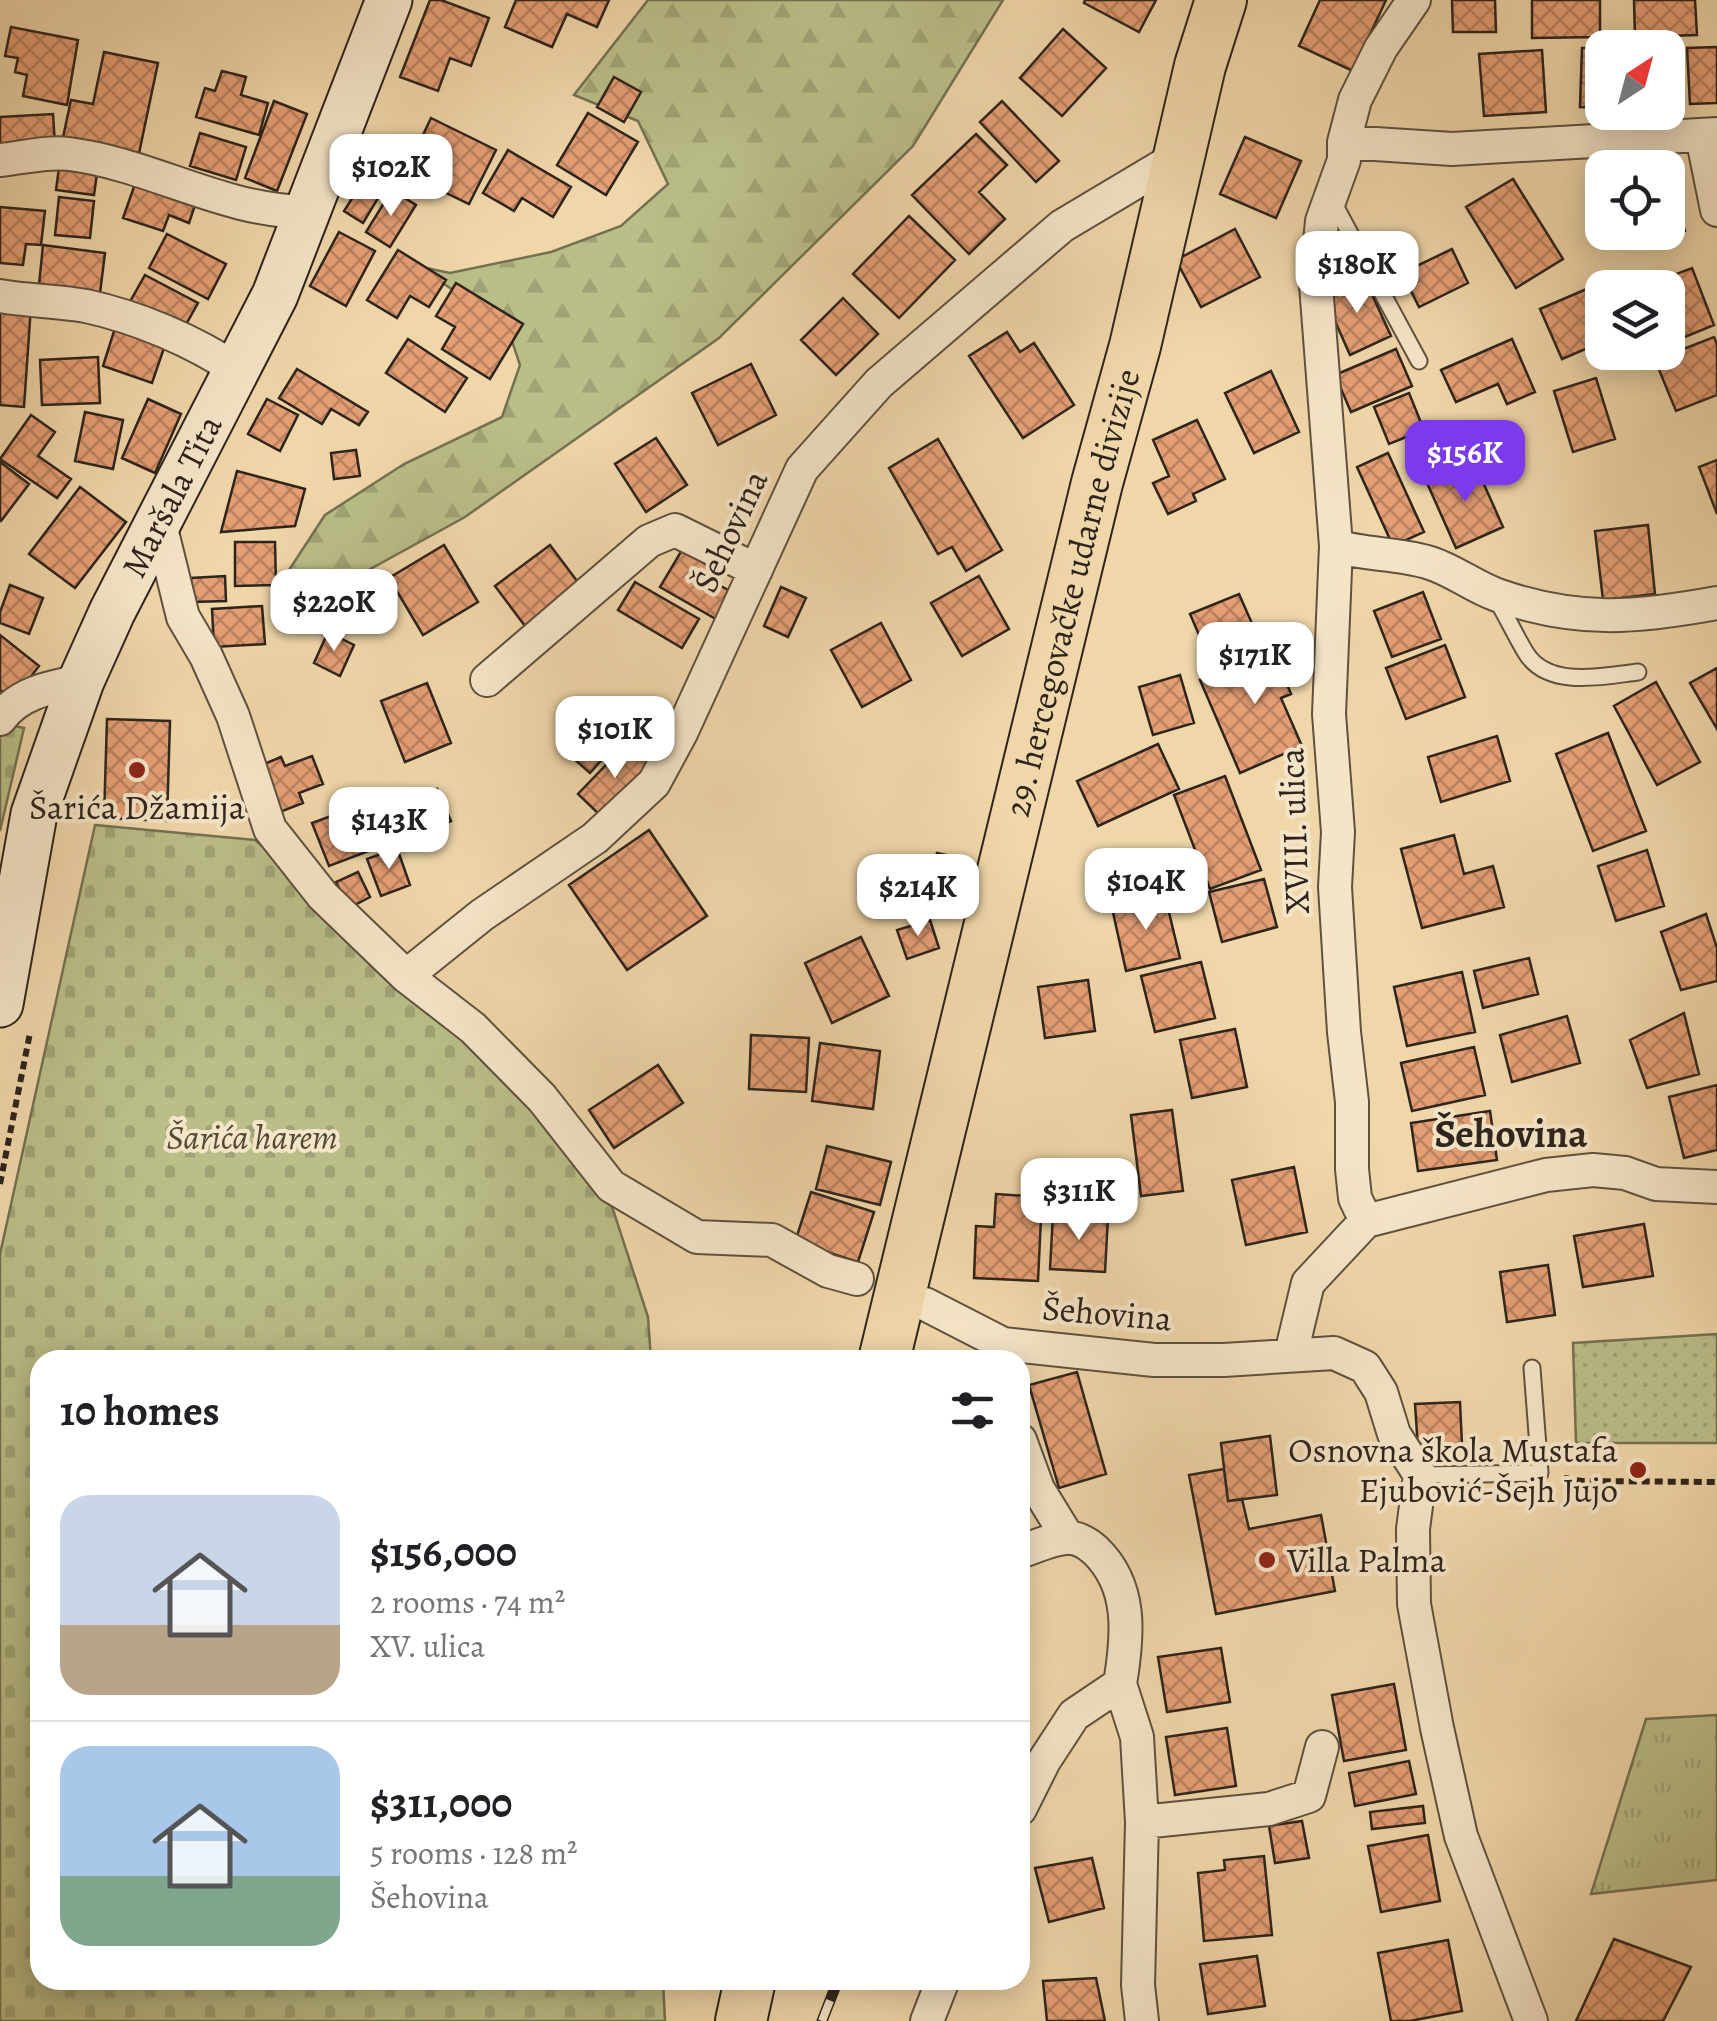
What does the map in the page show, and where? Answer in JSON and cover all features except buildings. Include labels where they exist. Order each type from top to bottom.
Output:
[{"type":"main road","name":"29. hercegovačke udarne divizije","points":[[886,1350],[1097,483],[1135,346],[1176,158],[1221,0]]},
{"type":"main road","points":[[741,2021],[748,1990]]},
{"type":"street","name":"Maršala Tita","points":[[15,1016],[34,814],[80,681],[275,295],[389,0]]},
{"type":"street","name":"XVIII. ulica","points":[[1366,1221],[1355,1198],[1352,1169],[1352,1102],[1335,886],[1338,832],[1329,714],[1329,648],[1336,546],[1316,285],[1322,221],[1344,160],[1344,142],[1355,100],[1381,48],[1414,0]]},
{"type":"street","points":[[1344,142],[1452,149],[1709,135],[1717,210]]},
{"type":"street","points":[[0,160],[65,153],[117,164],[274,212],[306,212]]},
{"type":"street","name":"Šehovina","points":[[406,976],[482,915],[595,838],[654,783],[681,733],[802,469],[879,383],[1062,226],[1176,158]]},
{"type":"street","points":[[0,296],[83,306],[124,317],[211,353],[237,370]]},
{"type":"street","points":[[160,524],[183,618],[206,656],[233,716],[270,829],[323,896],[406,976],[473,1028],[542,1098],[611,1186],[697,1238],[772,1240],[828,1271],[857,1280]]},
{"type":"street","points":[[487,680],[649,541],[674,530],[756,570]]},
{"type":"street","points":[[1336,546],[1427,562],[1492,594],[1580,614],[1622,618],[1717,604]]},
{"type":"street","points":[[0,719],[6,710],[39,690],[80,681]]},
{"type":"street","points":[[1291,1354],[1308,1284],[1366,1221],[1546,1176],[1593,1170],[1625,1174],[1656,1184],[1717,1186]]},
{"type":"street","name":"Šehovina","points":[[925,1304],[1002,1350]]},
{"type":"street","name":"Šehovina","points":[[1030,1353],[1224,1360],[1334,1353],[1365,1367],[1382,1392],[1394,1434],[1420,1476]]},
{"type":"street","points":[[1030,1467],[1068,1538]]},
{"type":"street","points":[[1420,1476],[1413,1529],[1414,1604],[1437,1728],[1461,1836],[1531,2021]]},
{"type":"street","points":[[1030,1549],[1068,1538],[1087,1543],[1105,1559],[1121,1586],[1126,1648],[1120,1684],[1137,1737],[1142,1822],[1138,1985],[1142,2021]]},
{"type":"street","points":[[1030,1790],[1074,1715],[1120,1684]]},
{"type":"street","points":[[1142,1822],[1268,1809],[1309,1796],[1322,1748]]},
{"type":"street","points":[[927,2021],[939,1990]]},
{"type":"lane","points":[[1330,196],[1419,361]]},
{"type":"lane","points":[[1492,594],[1527,656],[1540,666],[1563,676],[1587,679],[1638,672]]},
{"type":"lane","points":[[1420,1476],[1540,1473],[1532,1368]]},
{"type":"path","points":[[0,1184],[15,1016]]},
{"type":"path","points":[[1582,1482],[1717,1482]]},
{"type":"green space","points":[[648,0],[1003,0],[913,146],[719,338],[465,517],[352,579],[274,593],[325,515],[404,464],[502,417],[520,365],[507,326],[417,266],[450,273],[551,252],[621,226],[668,184],[638,121],[574,95]]},
{"type":"green space","points":[[4,724],[24,728],[0,831],[0,730]]},
{"type":"green space","name":"Šarića harem","points":[[95,825],[255,840],[341,912],[406,976],[607,1191],[648,1317],[650,1350],[30,1350],[30,1990],[663,1990],[665,2021],[0,2021],[0,1254]]},
{"type":"green space","points":[[1717,1334],[1717,1443],[1576,1443],[1573,1343]]},
{"type":"green space","points":[[1717,1715],[1717,1880],[1591,1894],[1646,1719]]},
{"type":"railway","points":[[822,2021],[834,1990]]},
{"type":"place","name":"Šarića Džamija","points":[[137,770]]},
{"type":"place","name":"Osnovna škola Mustafa Ejubović-Šejh Jujo","points":[[1638,1470]]},
{"type":"place","name":"Villa Palma","points":[[1267,1560]]},
{"type":"district","name":"Šehovina","points":[[1511,1133]]}]
